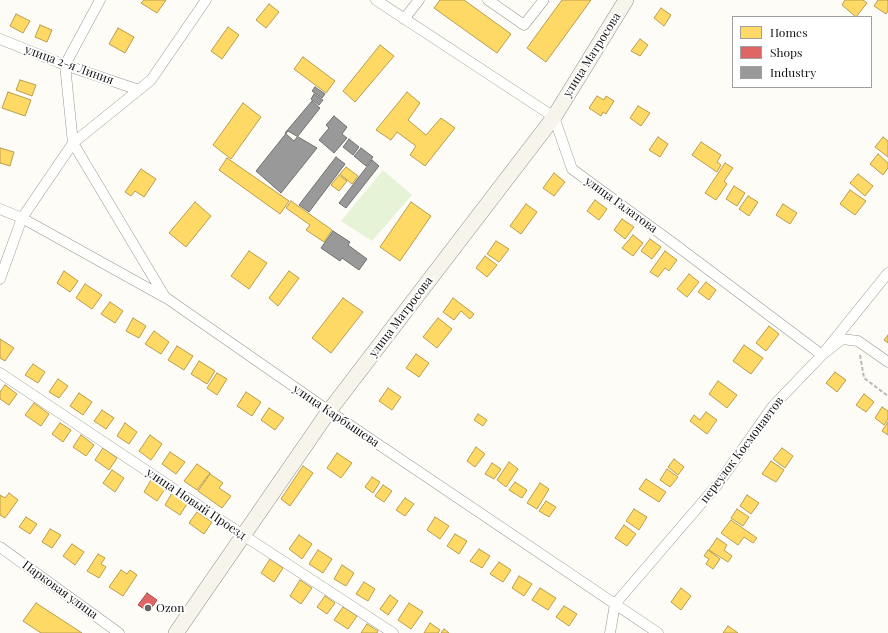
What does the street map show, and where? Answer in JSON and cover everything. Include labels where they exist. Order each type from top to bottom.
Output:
[{"type":"street","points":[[73,143],[65,65],[100,0]]},
{"type":"street","points":[[0,279],[22,218],[73,143],[151,80],[206,0]]},
{"type":"street","points":[[376,0],[554,117]]},
{"type":"street","points":[[404,19],[419,0]]},
{"type":"street","points":[[488,0],[524,25],[543,1],[542,0]]},
{"type":"street","name":"улица Матросова","points":[[176,633],[329,411],[554,117],[626,0]]},
{"type":"street","name":"улица 2-я Линия","points":[[0,39],[65,65],[139,90]]},
{"type":"street","name":"улица Галатова","points":[[554,117],[572,170],[673,243],[822,355]]},
{"type":"street","name":"улица Карбышева","points":[[73,143],[165,297],[329,411],[658,633]]},
{"type":"street","points":[[0,209],[22,218],[165,297]]},
{"type":"street","name":"переулок Космонавтов","points":[[615,604],[718,484],[773,406],[822,355],[888,273]]},
{"type":"street","points":[[822,355],[842,339],[858,341],[888,362]]},
{"type":"street","name":"улица Новый Проезд","points":[[0,373],[393,633]]},
{"type":"street","name":"Парковая улица","points":[[0,547],[119,633]]},
{"type":"street","points":[[610,633],[615,604]]},
{"type":"path","points":[[858,341],[864,378],[888,396]]},
{"type":"green space","points":[[383,170],[412,195],[372,241],[341,221]]},
{"type":"building: Homes","points":[[144,0],[166,0],[157,13],[141,3]]},
{"type":"building: Homes","points":[[440,0],[464,0],[511,34],[497,53],[434,8]]},
{"type":"building: Homes","points":[[562,0],[591,0],[546,62],[527,48]]},
{"type":"building: Homes","points":[[845,0],[863,0],[867,3],[857,16],[842,5]]},
{"type":"building: Homes","points":[[878,0],[888,0],[888,11],[886,14],[874,6]]},
{"type":"building: Homes","points":[[269,4],[279,12],[266,28],[256,20]]},
{"type":"building: Homes","points":[[661,8],[671,15],[664,26],[654,18]]},
{"type":"building: Homes","points":[[16,14],[30,21],[23,33],[10,26]]},
{"type":"building: Homes","points":[[40,25],[52,30],[47,42],[35,37]]},
{"type":"building: Homes","points":[[228,27],[239,35],[222,59],[211,51]]},
{"type":"building: Homes","points":[[118,28],[134,37],[125,53],[109,44]]},
{"type":"building: Homes","points":[[640,39],[648,45],[640,56],[631,51]]},
{"type":"building: Homes","points":[[380,45],[394,56],[355,102],[343,91]]},
{"type":"building: Homes","points":[[303,57],[335,81],[326,93],[294,69]]},
{"type":"building: Homes","points":[[20,80],[36,85],[32,96],[16,90]]},
{"type":"building: Homes","points":[[8,92],[31,100],[25,116],[2,108]]},
{"type":"building: Homes","points":[[407,92],[420,103],[408,120],[426,135],[441,118],[455,128],[425,166],[410,155],[416,146],[397,132],[391,140],[376,130]]},
{"type":"building: Homes","points":[[597,96],[604,100],[606,96],[614,101],[606,114],[603,112],[601,116],[589,108]]},
{"type":"building: Homes","points":[[243,103],[261,117],[231,159],[213,145]]},
{"type":"building: Homes","points":[[638,106],[650,113],[641,126],[630,118]]},
{"type":"building: Homes","points":[[658,137],[668,144],[660,157],[649,150]]},
{"type":"building: Homes","points":[[883,137],[888,141],[888,157],[875,147]]},
{"type":"building: Homes","points":[[701,142],[721,155],[717,162],[721,165],[717,172],[692,155]]},
{"type":"building: Homes","points":[[0,148],[14,152],[10,166],[0,163]]},
{"type":"building: Homes","points":[[878,154],[888,163],[888,168],[883,175],[870,164]]},
{"type":"building: Homes","points":[[227,158],[289,201],[280,214],[219,170]]},
{"type":"building: Homes","points":[[725,163],[733,168],[724,181],[727,184],[716,200],[705,193]]},
{"type":"building: Homes","points":[[346,167],[358,176],[352,184],[340,174]]},
{"type":"building: Homes","points":[[141,169],[156,179],[144,197],[135,191],[131,196],[125,192]]},
{"type":"building: Homes","points":[[554,173],[565,182],[554,196],[543,188]]},
{"type":"building: Homes","points":[[858,174],[873,186],[865,196],[850,183]]},
{"type":"building: Homes","points":[[339,175],[347,181],[339,191],[331,185]]},
{"type":"building: Homes","points":[[734,186],[745,193],[737,206],[726,199]]},
{"type":"building: Homes","points":[[850,190],[866,201],[855,215],[840,204]]},
{"type":"building: Homes","points":[[748,196],[758,202],[749,216],[739,209]]},
{"type":"building: Homes","points":[[595,200],[607,209],[599,220],[587,211]]},
{"type":"building: Homes","points":[[291,201],[332,230],[324,242],[306,230],[310,225],[286,208]]},
{"type":"building: Homes","points":[[195,202],[211,216],[186,247],[169,233]]},
{"type":"building: Homes","points":[[411,202],[431,216],[400,261],[380,247]]},
{"type":"building: Homes","points":[[526,204],[537,212],[521,234],[510,226]]},
{"type":"building: Homes","points":[[783,204],[797,213],[790,224],[776,215]]},
{"type":"building: Homes","points":[[622,219],[634,227],[625,239],[614,230]]},
{"type":"building: Homes","points":[[633,235],[643,243],[633,256],[622,248]]},
{"type":"building: Homes","points":[[650,239],[661,247],[652,259],[641,251]]},
{"type":"building: Homes","points":[[496,241],[509,249],[499,262],[487,254]]},
{"type":"building: Homes","points":[[249,251],[267,263],[249,289],[231,276]]},
{"type":"building: Homes","points":[[665,251],[677,260],[669,271],[665,268],[658,277],[650,272]]},
{"type":"building: Homes","points":[[485,256],[497,265],[487,277],[476,268]]},
{"type":"building: Homes","points":[[64,271],[78,281],[70,292],[57,283]]},
{"type":"building: Homes","points":[[289,271],[299,278],[278,306],[269,298]]},
{"type":"building: Homes","points":[[689,274],[699,282],[687,297],[677,289]]},
{"type":"building: Homes","points":[[706,282],[716,290],[709,300],[698,292]]},
{"type":"building: Homes","points":[[85,284],[102,295],[92,309],[76,298]]},
{"type":"building: Homes","points":[[343,298],[363,312],[331,353],[312,338]]},
{"type":"building: Homes","points":[[453,298],[474,314],[470,319],[461,311],[454,320],[443,312]]},
{"type":"building: Homes","points":[[110,302],[123,311],[115,323],[101,314]]},
{"type":"building: Homes","points":[[133,318],[146,326],[139,338],[126,331]]},
{"type":"building: Homes","points":[[438,318],[452,329],[437,348],[423,337]]},
{"type":"building: Homes","points":[[769,326],[779,334],[766,351],[756,343]]},
{"type":"building: Homes","points":[[154,331],[169,342],[161,354],[145,344]]},
{"type":"building: Homes","points":[[888,335],[888,343],[884,340]]},
{"type":"building: Homes","points":[[0,339],[14,348],[5,361],[0,358]]},
{"type":"building: Homes","points":[[744,345],[763,358],[751,374],[733,361]]},
{"type":"building: Homes","points":[[177,346],[193,356],[184,370],[168,360]]},
{"type":"building: Homes","points":[[416,354],[429,363],[419,377],[406,368]]},
{"type":"building: Homes","points":[[199,361],[215,371],[207,384],[191,374]]},
{"type":"building: Homes","points":[[33,364],[45,372],[38,383],[25,375]]},
{"type":"building: Homes","points":[[835,372],[846,380],[837,392],[826,383]]},
{"type":"building: Homes","points":[[217,373],[227,379],[217,395],[207,388]]},
{"type":"building: Homes","points":[[58,379],[68,386],[59,398],[49,392]]},
{"type":"building: Homes","points":[[718,381],[737,395],[727,408],[709,394]]},
{"type":"building: Homes","points":[[5,385],[17,394],[9,405],[0,399],[0,392]]},
{"type":"building: Homes","points":[[388,388],[401,397],[392,410],[379,401]]},
{"type":"building: Homes","points":[[246,392],[261,402],[252,416],[237,406]]},
{"type":"building: Homes","points":[[79,393],[92,402],[83,415],[70,406]]},
{"type":"building: Homes","points":[[864,394],[874,402],[866,412],[856,405]]},
{"type":"building: Homes","points":[[34,403],[49,414],[41,426],[25,415]]},
{"type":"building: Homes","points":[[882,407],[888,411],[888,419],[884,425],[875,418]]},
{"type":"building: Homes","points":[[269,408],[284,418],[275,430],[261,420]]},
{"type":"building: Homes","points":[[102,410],[114,418],[106,429],[94,421]]},
{"type":"building: Homes","points":[[706,412],[717,420],[707,434],[690,421],[694,415],[700,420]]},
{"type":"building: Homes","points":[[478,414],[487,420],[483,426],[474,420]]},
{"type":"building: Homes","points":[[888,422],[888,435],[882,431]]},
{"type":"building: Homes","points":[[60,423],[71,430],[63,442],[52,434]]},
{"type":"building: Homes","points":[[125,423],[137,432],[129,444],[117,436]]},
{"type":"building: Homes","points":[[81,435],[94,445],[86,456],[73,447]]},
{"type":"building: Homes","points":[[150,435],[162,444],[151,460],[139,451]]},
{"type":"building: Homes","points":[[476,447],[485,454],[475,467],[467,461]]},
{"type":"building: Homes","points":[[103,448],[117,458],[109,470],[95,460]]},
{"type":"building: Homes","points":[[782,448],[793,456],[785,468],[773,459]]},
{"type":"building: Homes","points":[[170,452],[185,462],[176,474],[162,464]]},
{"type":"building: Homes","points":[[337,453],[352,463],[341,478],[327,468]]},
{"type":"building: Homes","points":[[674,459],[684,467],[678,475],[668,467]]},
{"type":"building: Homes","points":[[771,461],[784,470],[776,482],[762,474]]},
{"type":"building: Homes","points":[[509,462],[518,469],[506,487],[497,480]]},
{"type":"building: Homes","points":[[492,463],[501,469],[494,479],[485,474]]},
{"type":"building: Homes","points":[[197,464],[210,473],[197,490],[184,481]]},
{"type":"building: Homes","points":[[303,466],[313,473],[290,506],[281,499]]},
{"type":"building: Homes","points":[[667,469],[678,477],[670,487],[660,480]]},
{"type":"building: Homes","points":[[112,470],[124,478],[115,492],[103,483]]},
{"type":"building: Homes","points":[[210,474],[223,483],[219,488],[231,496],[222,508],[198,491]]},
{"type":"building: Homes","points":[[372,477],[380,482],[373,493],[365,487]]},
{"type":"building: Homes","points":[[646,479],[666,492],[659,502],[639,489]]},
{"type":"building: Homes","points":[[151,480],[165,489],[157,501],[144,492]]},
{"type":"building: Homes","points":[[515,482],[527,490],[522,498],[509,490]]},
{"type":"building: Homes","points":[[540,483],[549,489],[537,509],[527,503]]},
{"type":"building: Homes","points":[[383,485],[392,491],[384,502],[375,496]]},
{"type":"building: Homes","points":[[9,493],[18,500],[5,518],[0,515],[0,495],[5,498]]},
{"type":"building: Homes","points":[[172,493],[187,504],[180,515],[165,505]]},
{"type":"building: Homes","points":[[747,495],[759,503],[751,514],[740,506]]},
{"type":"building: Homes","points":[[405,498],[414,504],[405,516],[396,510]]},
{"type":"building: Homes","points":[[546,501],[556,507],[549,517],[539,511]]},
{"type":"building: Homes","points":[[634,509],[647,517],[639,530],[626,521]]},
{"type":"building: Homes","points":[[737,509],[749,517],[743,526],[731,518]]},
{"type":"building: Homes","points":[[197,512],[212,522],[204,534],[189,523]]},
{"type":"building: Homes","points":[[26,517],[37,524],[30,534],[19,527]]},
{"type":"building: Homes","points":[[435,517],[449,526],[440,539],[427,530]]},
{"type":"building: Homes","points":[[731,520],[757,538],[753,543],[744,537],[738,545],[721,533]]},
{"type":"building: Homes","points":[[624,525],[636,534],[627,546],[615,538]]},
{"type":"building: Homes","points":[[50,529],[61,535],[52,548],[42,542]]},
{"type":"building: Homes","points":[[455,534],[467,541],[459,554],[447,546]]},
{"type":"building: Homes","points":[[299,535],[312,544],[302,559],[289,549]]},
{"type":"building: Homes","points":[[717,538],[727,545],[724,550],[732,556],[728,562],[709,550]]},
{"type":"building: Homes","points":[[72,544],[84,552],[75,565],[63,556]]},
{"type":"building: Homes","points":[[479,549],[490,556],[482,568],[470,561]]},
{"type":"building: Homes","points":[[318,550],[332,559],[323,573],[309,564]]},
{"type":"building: Homes","points":[[708,550],[720,559],[713,569],[706,564],[709,559],[704,556]]},
{"type":"building: Homes","points":[[98,554],[105,558],[101,564],[106,567],[99,578],[87,571]]},
{"type":"building: Homes","points":[[270,559],[283,568],[274,582],[261,573]]},
{"type":"building: Homes","points":[[499,562],[511,570],[503,582],[490,574]]},
{"type":"building: Homes","points":[[342,565],[354,573],[346,586],[334,579]]},
{"type":"building: Homes","points":[[121,570],[127,574],[130,570],[137,575],[123,596],[109,587]]},
{"type":"building: Homes","points":[[519,576],[532,584],[524,596],[512,588]]},
{"type":"building: Homes","points":[[300,580],[312,588],[301,604],[290,596]]},
{"type":"building: Homes","points":[[364,582],[375,589],[368,601],[356,594]]},
{"type":"building: Homes","points":[[540,588],[556,598],[548,610],[532,600]]},
{"type":"building: Homes","points":[[681,588],[691,596],[681,610],[671,602]]},
{"type":"building: Homes","points":[[390,595],[398,601],[388,615],[380,609]]},
{"type":"building: Homes","points":[[325,596],[335,603],[327,614],[317,607]]},
{"type":"building: Homes","points":[[36,603],[82,633],[41,633],[23,621]]},
{"type":"building: Homes","points":[[409,603],[423,612],[411,629],[398,620]]},
{"type":"building: Homes","points":[[564,606],[577,614],[569,626],[556,617]]},
{"type":"building: Homes","points":[[343,607],[357,616],[348,629],[334,620]]},
{"type":"building: Homes","points":[[430,623],[440,630],[438,633],[424,633]]},
{"type":"building: Homes","points":[[367,624],[378,631],[377,633],[361,633]]},
{"type":"building: Homes","points":[[728,626],[738,633],[723,633]]},
{"type":"building: Homes","points":[[444,629],[449,633],[441,633]]},
{"type":"building: Shops","points":[[147,593],[157,600],[149,612],[138,605]]},
{"type":"building: Industry","points":[[315,87],[325,94],[322,98],[312,91]]},
{"type":"building: Industry","points":[[314,94],[323,100],[319,105],[311,99]]},
{"type":"building: Industry","points":[[312,101],[320,108],[294,141],[285,133]]},
{"type":"building: Industry","points":[[334,116],[347,127],[342,134],[347,138],[334,153],[319,140],[329,128],[326,125]]},
{"type":"building: Industry","points":[[288,131],[317,148],[281,193],[256,171]]},
{"type":"building: Industry","points":[[349,139],[359,147],[353,155],[343,147]]},
{"type":"building: Industry","points":[[361,148],[373,157],[366,166],[354,156]]},
{"type":"building: Industry","points":[[336,157],[345,164],[309,212],[299,205]]},
{"type":"building: Industry","points":[[372,160],[379,166],[346,208],[339,203]]},
{"type":"building: Industry","points":[[333,231],[350,242],[348,245],[367,259],[359,270],[342,258],[340,261],[321,248]]},
{"type":"place","name":"Ozon","points":[[148,608]]}]
